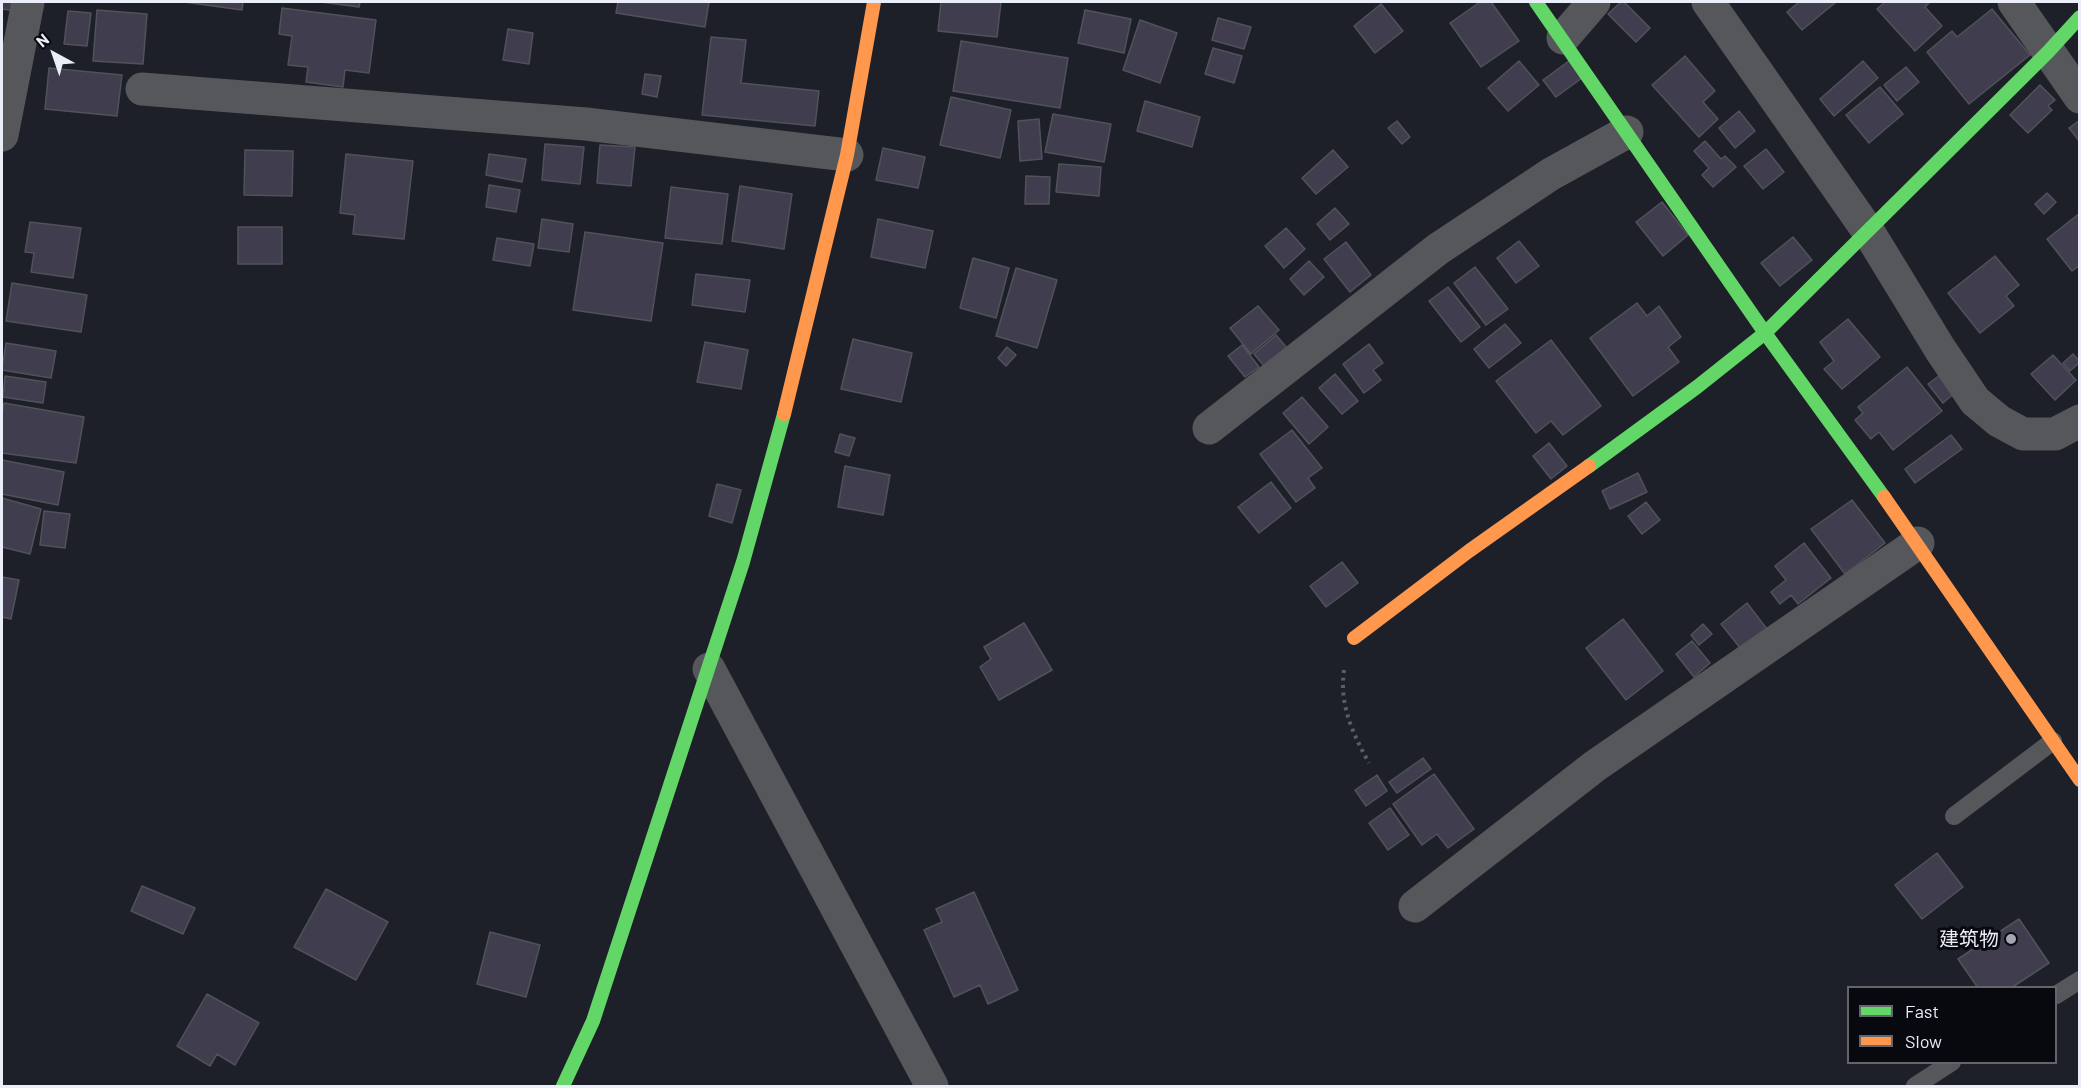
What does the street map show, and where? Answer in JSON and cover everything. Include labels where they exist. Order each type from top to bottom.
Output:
[{"type":"street","points":[[2,135],[28,2]]},
{"type":"street","points":[[563,1086],[593,1021],[709,669],[774,456],[847,155],[874,2]]},
{"type":"street","points":[[1536,2],[1765,333],[1918,543],[2079,780]]},
{"type":"street","points":[[1563,38],[1594,2]]},
{"type":"street","points":[[1708,2],[1868,231],[1940,349],[1975,401],[1999,421],[2023,434],[2055,434],[2079,421]]},
{"type":"street","points":[[2014,2],[2079,97]]},
{"type":"street","points":[[1354,638],[1486,539],[1600,460],[1706,382],[1765,333],[2048,52],[2079,17]]},
{"type":"street","points":[[142,89],[586,124],[847,155]]},
{"type":"street","points":[[1209,428],[1438,249],[1551,174],[1627,132]]},
{"type":"street","points":[[1415,906],[1595,766],[1918,543]]},
{"type":"street","points":[[709,669],[932,1086]]},
{"type":"lane","points":[[1954,816],[2053,741]]},
{"type":"lane","points":[[2057,994],[2079,980]]},
{"type":"lane","points":[[1915,1086],[1949,1064]]},
{"type":"path","points":[[1354,638],[1344,671],[1342,689],[1347,717],[1356,740],[1369,763]]},
{"type":"building","points":[[2,2],[18,2],[16,11],[2,9]]},
{"type":"building","points":[[184,2],[243,2],[242,10]]},
{"type":"building","points":[[321,2],[360,2],[359,7]]},
{"type":"building","points":[[618,2],[709,2],[705,27],[616,13]]},
{"type":"building","points":[[941,2],[1001,2],[997,37],[938,31]]},
{"type":"building","points":[[1480,2],[1491,2],[1519,41],[1481,67],[1450,23]]},
{"type":"building","points":[[1624,2],[1650,28],[1636,42],[1608,14]]},
{"type":"building","points":[[1799,2],[1836,2],[1802,30],[1787,12]]},
{"type":"building","points":[[1885,2],[1930,2],[1925,7],[1942,26],[1915,51],[1877,9]]},
{"type":"building","points":[[1381,4],[1403,31],[1375,53],[1354,26]]},
{"type":"building","points":[[282,8],[376,20],[369,73],[345,70],[343,87],[306,82],[308,67],[288,65],[292,36],[279,34]]},
{"type":"building","points":[[1992,9],[2030,55],[1969,104],[1927,52],[1952,31],[1957,37]]},
{"type":"building","points":[[97,10],[147,14],[143,64],[93,61]]},
{"type":"building","points":[[1085,10],[1131,19],[1124,53],[1078,43]]},
{"type":"building","points":[[68,11],[91,13],[87,46],[64,44]]},
{"type":"building","points":[[1218,18],[1251,27],[1244,49],[1212,40]]},
{"type":"building","points":[[1140,20],[1177,33],[1160,83],[1123,70]]},
{"type":"building","points":[[508,29],[533,33],[529,64],[503,60]]},
{"type":"building","points":[[711,37],[746,40],[741,83],[819,91],[815,126],[702,115]]},
{"type":"building","points":[[961,41],[1068,58],[1060,108],[953,91]]},
{"type":"building","points":[[1213,48],[1242,56],[1234,83],[1205,74]]},
{"type":"building","points":[[1685,56],[1715,91],[1703,102],[1718,119],[1699,137],[1652,85]]},
{"type":"building","points":[[1573,58],[1586,75],[1556,97],[1543,80]]},
{"type":"building","points":[[1519,61],[1539,85],[1508,111],[1488,88]]},
{"type":"building","points":[[1863,61],[1878,78],[1834,116],[1820,99]]},
{"type":"building","points":[[1906,67],[1919,82],[1897,101],[1884,85]]},
{"type":"building","points":[[49,68],[122,75],[117,116],[45,109]]},
{"type":"building","points":[[645,74],[661,76],[657,97],[642,94]]},
{"type":"building","points":[[2040,85],[2055,100],[2048,106],[2052,110],[2028,133],[2010,115]]},
{"type":"building","points":[[1880,87],[1903,114],[1869,143],[1846,115]]},
{"type":"building","points":[[951,97],[1011,110],[1000,158],[940,145]]},
{"type":"building","points":[[1145,101],[1200,117],[1192,147],[1137,131]]},
{"type":"building","points":[[1739,111],[1755,131],[1735,148],[1719,128]]},
{"type":"building","points":[[1053,114],[1111,124],[1104,162],[1045,152]]},
{"type":"building","points":[[1039,119],[1042,159],[1020,161],[1018,121]]},
{"type":"building","points":[[2080,120],[2080,142],[2069,128]]},
{"type":"building","points":[[1397,121],[1410,137],[1402,144],[1388,128]]},
{"type":"building","points":[[1705,141],[1721,159],[1725,156],[1736,167],[1713,187],[1702,175],[1709,168],[1694,151]]},
{"type":"building","points":[[545,144],[584,147],[580,184],[542,180]]},
{"type":"building","points":[[600,145],[635,147],[631,186],[597,183]]},
{"type":"building","points":[[883,148],[925,157],[918,188],[876,180]]},
{"type":"building","points":[[1766,149],[1784,172],[1763,189],[1744,166]]},
{"type":"building","points":[[245,150],[293,151],[292,196],[244,195]]},
{"type":"building","points":[[1333,150],[1348,167],[1316,194],[1302,178]]},
{"type":"building","points":[[346,154],[413,161],[404,239],[353,234],[355,215],[340,213]]},
{"type":"building","points":[[489,154],[526,159],[522,182],[486,175]]},
{"type":"building","points":[[1059,164],[1101,167],[1099,196],[1056,192]]},
{"type":"building","points":[[1026,176],[1050,177],[1049,204],[1025,204]]},
{"type":"building","points":[[489,185],[520,190],[516,212],[486,207]]},
{"type":"building","points":[[740,186],[792,194],[784,249],[732,241]]},
{"type":"building","points":[[671,187],[728,194],[722,244],[665,238]]},
{"type":"building","points":[[2047,193],[2056,202],[2044,214],[2035,204]]},
{"type":"building","points":[[1662,202],[1688,235],[1663,256],[1636,222]]},
{"type":"building","points":[[1335,208],[1349,224],[1330,240],[1317,224]]},
{"type":"building","points":[[2080,213],[2080,265],[2072,271],[2047,239]]},
{"type":"building","points":[[542,219],[573,224],[569,252],[538,248]]},
{"type":"building","points":[[878,219],[933,231],[925,268],[871,257]]},
{"type":"building","points":[[30,222],[81,228],[73,278],[31,272],[34,253],[25,252]]},
{"type":"building","points":[[238,227],[282,227],[282,264],[238,264]]},
{"type":"building","points":[[1286,228],[1305,249],[1284,268],[1265,246]]},
{"type":"building","points":[[585,232],[663,243],[651,321],[573,310]]},
{"type":"building","points":[[1793,237],[1812,260],[1780,286],[1761,263]]},
{"type":"building","points":[[497,238],[534,244],[530,266],[493,260]]},
{"type":"building","points":[[1519,241],[1539,266],[1516,283],[1497,258]]},
{"type":"building","points":[[1346,242],[1371,275],[1350,292],[1324,259]]},
{"type":"building","points":[[1995,256],[2019,285],[2006,296],[2014,306],[1980,333],[1948,293]]},
{"type":"building","points":[[973,258],[1009,268],[996,318],[960,308]]},
{"type":"building","points":[[1309,261],[1324,277],[1304,295],[1290,279]]},
{"type":"building","points":[[1475,267],[1508,309],[1486,325],[1454,283]]},
{"type":"building","points":[[1016,268],[1057,280],[1037,348],[996,336]]},
{"type":"building","points":[[696,274],[750,280],[745,312],[692,305]]},
{"type":"building","points":[[12,283],[87,295],[81,332],[6,321]]},
{"type":"building","points":[[1448,287],[1480,327],[1461,342],[1429,301]]},
{"type":"building","points":[[1637,303],[1647,316],[1659,306],[1681,337],[1668,347],[1679,362],[1633,396],[1590,338]]},
{"type":"building","points":[[1258,306],[1279,330],[1251,354],[1230,328]]},
{"type":"building","points":[[1848,319],[1880,357],[1842,389],[1824,369],[1834,361],[1820,342]]},
{"type":"building","points":[[1505,324],[1521,343],[1489,368],[1474,349]]},
{"type":"building","points":[[1276,335],[1287,348],[1265,367],[1254,354]]},
{"type":"building","points":[[853,339],[912,353],[901,402],[841,389]]},
{"type":"building","points":[[1551,340],[1601,406],[1563,435],[1551,421],[1536,433],[1496,381]]},
{"type":"building","points":[[705,342],[748,350],[741,389],[697,382]]},
{"type":"building","points":[[6,343],[56,351],[51,378],[2,370]]},
{"type":"building","points":[[1369,344],[1383,363],[1373,370],[1381,380],[1364,393],[1343,364]]},
{"type":"building","points":[[1242,345],[1259,367],[1245,377],[1228,356]]},
{"type":"building","points":[[1007,347],[1016,355],[1006,366],[998,358]]},
{"type":"building","points":[[2073,354],[2080,362],[2070,371],[2063,363]]},
{"type":"building","points":[[2053,355],[2076,380],[2055,400],[2031,374]]},
{"type":"building","points":[[1907,367],[1942,411],[1893,450],[1879,432],[1871,439],[1855,420],[1863,413],[1858,407]]},
{"type":"building","points":[[1944,372],[1958,390],[1943,403],[1928,384]]},
{"type":"building","points":[[1335,374],[1358,401],[1342,414],[1319,388]]},
{"type":"building","points":[[5,376],[46,382],[43,403],[3,397]]},
{"type":"building","points":[[1302,397],[1328,427],[1309,444],[1283,413]]},
{"type":"building","points":[[4,403],[84,417],[76,463],[2,453]]},
{"type":"building","points":[[1292,430],[1322,468],[1308,478],[1315,488],[1296,502],[1260,454]]},
{"type":"building","points":[[840,434],[855,438],[849,456],[835,452]]},
{"type":"building","points":[[1951,435],[1962,449],[1915,483],[1905,469]]},
{"type":"building","points":[[1549,443],[1567,466],[1551,479],[1533,456]]},
{"type":"building","points":[[2,460],[64,472],[58,505],[2,494]]},
{"type":"building","points":[[845,466],[890,475],[883,515],[838,507]]},
{"type":"building","points":[[1638,473],[1647,492],[1610,509],[1602,491]]},
{"type":"building","points":[[1271,482],[1291,508],[1259,533],[1238,507]]},
{"type":"building","points":[[717,484],[741,490],[732,523],[709,516]]},
{"type":"building","points":[[2,498],[41,509],[30,554],[2,547]]},
{"type":"building","points":[[1852,500],[1885,543],[1845,574],[1811,529]]},
{"type":"building","points":[[1646,502],[1660,520],[1642,534],[1628,516]]},
{"type":"building","points":[[44,511],[70,514],[65,548],[40,545]]},
{"type":"building","points":[[1804,543],[1831,578],[1798,604],[1791,595],[1780,604],[1771,592],[1786,580],[1775,566]]},
{"type":"building","points":[[1342,562],[1358,583],[1326,607],[1310,586]]},
{"type":"building","points":[[2,577],[19,580],[11,619],[2,617]]},
{"type":"building","points":[[1747,603],[1767,629],[1741,649],[1721,624]]},
{"type":"building","points":[[1623,619],[1663,671],[1626,700],[1586,648]]},
{"type":"building","points":[[1024,623],[1052,670],[999,700],[980,667],[991,659],[984,647]]},
{"type":"building","points":[[1703,624],[1712,634],[1699,645],[1691,635]]},
{"type":"building","points":[[1692,641],[1710,663],[1694,677],[1676,654]]},
{"type":"building","points":[[1423,758],[1431,769],[1397,793],[1389,782]]},
{"type":"building","points":[[1434,774],[1474,829],[1448,848],[1437,834],[1422,845],[1393,804]]},
{"type":"building","points":[[1377,775],[1387,791],[1366,806],[1355,790]]},
{"type":"building","points":[[1390,808],[1409,835],[1388,850],[1369,823]]},
{"type":"building","points":[[1937,853],[1963,887],[1922,919],[1895,885]]},
{"type":"building","points":[[142,886],[195,908],[183,934],[131,911]]},
{"type":"building","points":[[326,889],[388,922],[356,980],[294,947]]},
{"type":"building","points":[[974,892],[1018,990],[988,1004],[980,985],[954,997],[924,930],[942,922],[936,909]]},
{"type":"building","name":"建筑物","points":[[2019,919],[2049,963],[2014,986],[1977,986],[1958,959]]},
{"type":"building","points":[[490,932],[540,945],[526,997],[477,984]]},
{"type":"building","points":[[207,994],[259,1023],[235,1065],[217,1054],[210,1066],[177,1046]]},
{"type":"traffic: fast","points":[[1536,2],[1765,333],[1884,497]]},
{"type":"traffic: fast","points":[[1589,466],[1697,387],[1765,333],[2048,52],[2080,17]]},
{"type":"traffic: fast","points":[[563,1086],[593,1021],[743,562],[784,414]]},
{"type":"traffic: slow","points":[[784,414],[847,155],[874,2]]},
{"type":"traffic: slow","points":[[1354,638],[1469,551],[1589,466]]},
{"type":"traffic: slow","points":[[1884,497],[2080,780]]},
{"type":"place","name":"建筑物","points":[[2011,939]]}]
